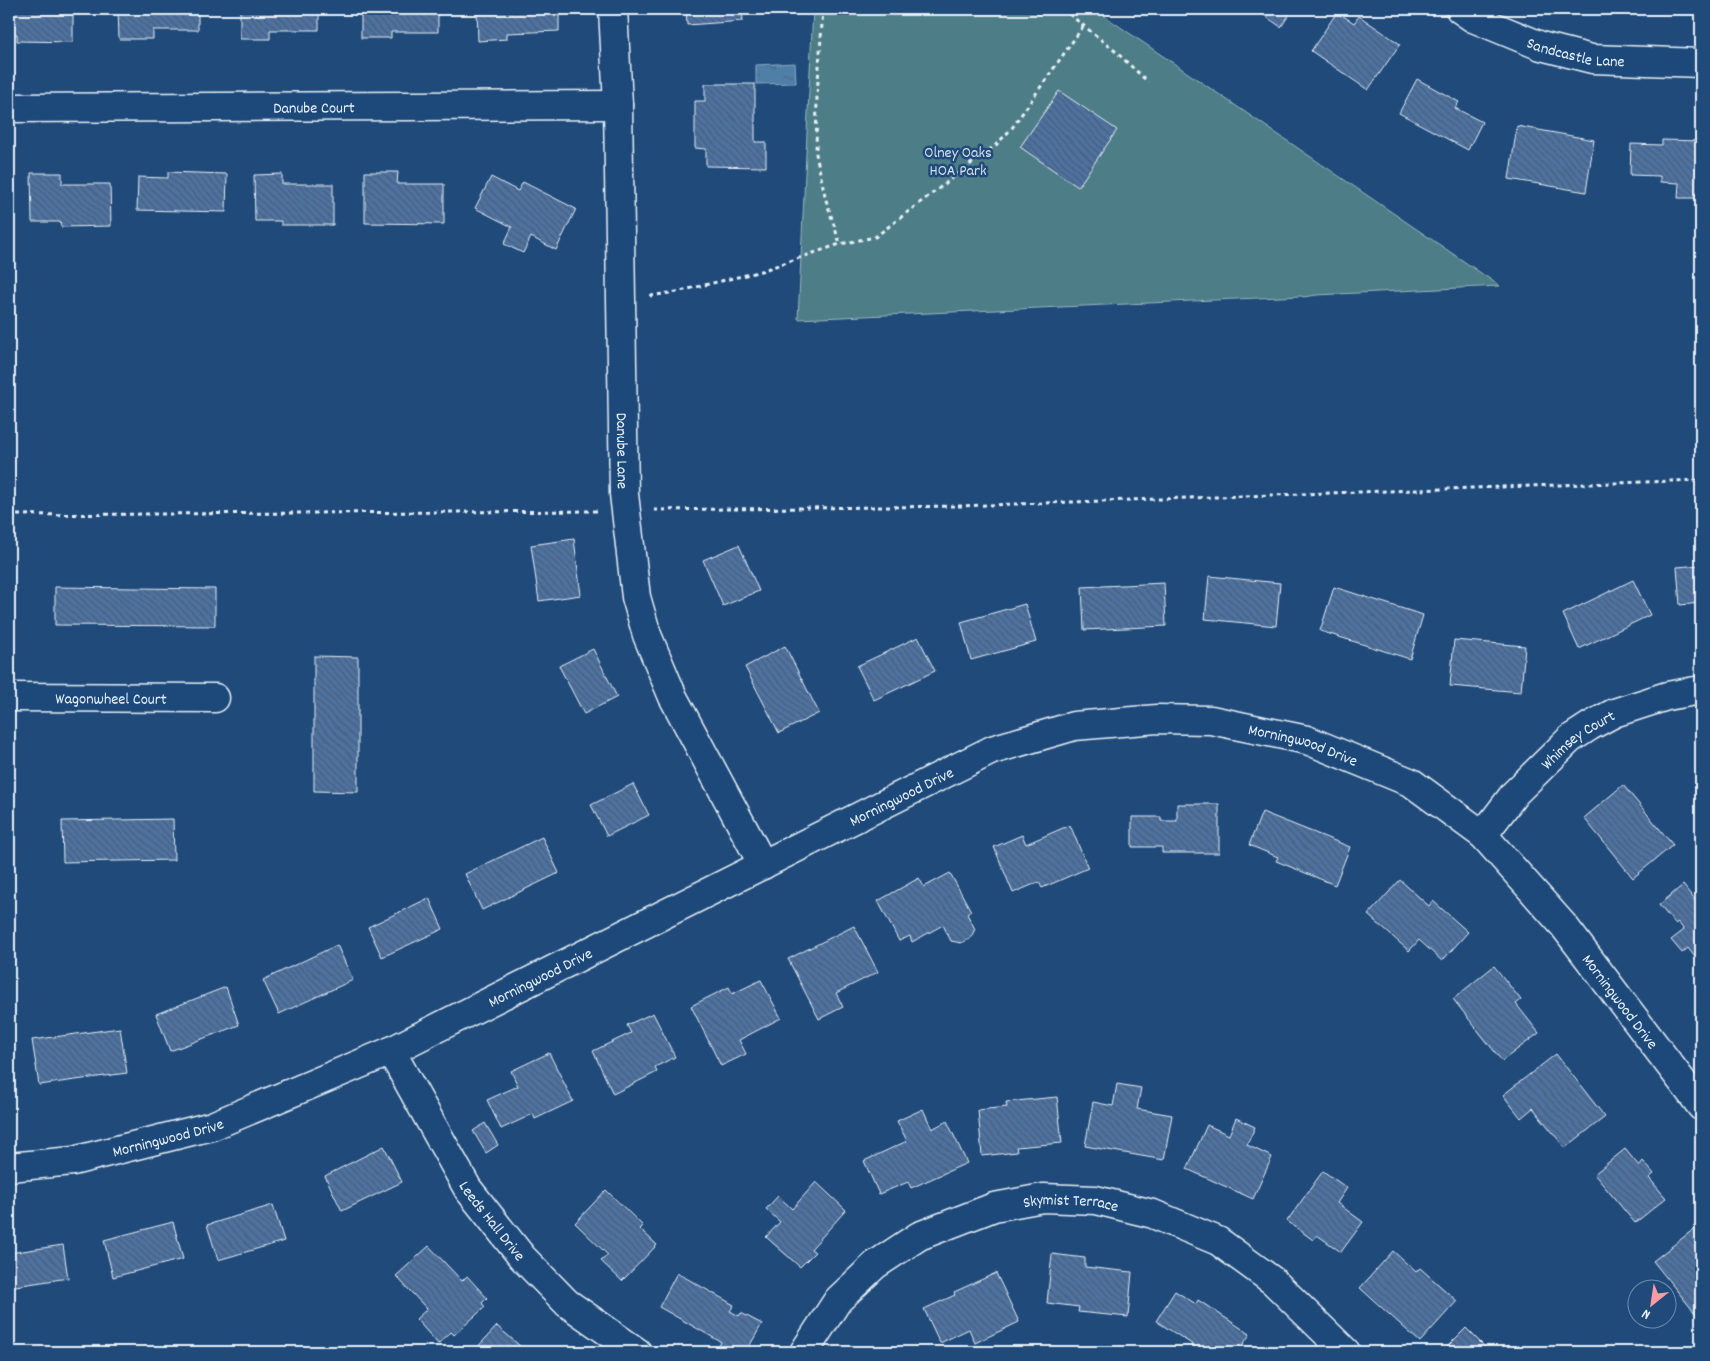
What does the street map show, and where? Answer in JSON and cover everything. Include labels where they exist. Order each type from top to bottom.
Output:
[{"type":"street","name":"Danube Lane","points":[[613,9],[618,105],[625,511],[636,597],[647,635],[673,697],[763,865]]},
{"type":"street","name":"Sandcastle Lane","points":[[1460,9],[1473,18],[1541,46],[1592,59],[1701,63]]},
{"type":"street","name":"Danube Court","points":[[9,108],[618,105]]},
{"type":"street","name":"Whimsey Court","points":[[1483,835],[1515,793],[1570,739],[1614,713],[1667,696],[1701,690]]},
{"type":"street","name":"Wagonwheel Court","points":[[9,697],[215,698]]},
{"type":"street","name":"Morningwood Drive","points":[[9,1167],[72,1161],[212,1126],[391,1051],[992,750],[1074,726],[1157,719],[1210,720],[1307,740],[1412,783],[1483,835],[1564,926],[1701,1106]]},
{"type":"street","name":"Leeds Hall Drive","points":[[391,1051],[468,1189],[522,1257],[567,1303],[637,1352]]},
{"type":"street","name":"Skymist Terrace","points":[[804,1352],[838,1300],[875,1265],[919,1236],[994,1207],[1043,1198],[1096,1200],[1153,1214],[1218,1241],[1274,1281],[1346,1352]]},
{"type":"path","points":[[823,9],[817,95],[816,154],[826,200],[840,244]]},
{"type":"path","points":[[1063,9],[1115,51],[1148,82]]},
{"type":"path","points":[[621,301],[676,292],[749,274],[840,244],[875,237],[997,144],[1012,128],[1084,25]]},
{"type":"path","points":[[9,515],[625,511],[969,505],[1701,480]]},
{"type":"green space","name":"Olney Oaks HOA Park","points":[[813,9],[1094,9],[1500,286],[1303,297],[798,319]]},
{"type":"water","points":[[795,63],[796,83],[756,84],[756,65]]},
{"type":"building","points":[[9,9],[73,9],[73,42],[17,41],[17,34],[9,34]]},
{"type":"building","points":[[118,9],[198,9],[198,30],[153,30],[153,39],[119,39]]},
{"type":"building","points":[[240,9],[319,9],[319,30],[270,30],[270,39],[240,39]]},
{"type":"building","points":[[361,9],[438,9],[438,32],[391,32],[391,38],[361,38]]},
{"type":"building","points":[[477,9],[559,9],[559,31],[507,33],[507,39],[478,41]]},
{"type":"building","points":[[686,9],[742,9],[743,21],[687,25]]},
{"type":"building","points":[[1255,9],[1293,9],[1281,27]]},
{"type":"building","points":[[1337,12],[1354,23],[1359,16],[1400,44],[1368,90],[1311,51]]},
{"type":"building","points":[[1417,79],[1459,102],[1455,108],[1482,122],[1468,150],[1399,113]]},
{"type":"building","points":[[705,84],[755,84],[755,142],[766,142],[766,167],[706,166],[706,149],[695,148],[695,101],[705,101]]},
{"type":"building","points":[[1059,91],[1117,130],[1078,187],[1020,147]]},
{"type":"building","points":[[1517,126],[1594,140],[1586,192],[1509,179]]},
{"type":"building","points":[[1662,140],[1701,141],[1701,198],[1678,198],[1679,183],[1660,182],[1660,176],[1630,175],[1631,144],[1662,145]]},
{"type":"building","points":[[168,172],[227,174],[226,212],[137,210],[138,177],[168,178]]},
{"type":"building","points":[[365,172],[398,172],[397,184],[444,184],[444,224],[365,223]]},
{"type":"building","points":[[31,173],[62,173],[62,184],[110,184],[111,226],[61,227],[60,222],[32,222]]},
{"type":"building","points":[[282,174],[282,184],[333,184],[333,225],[281,225],[281,221],[255,221],[254,175]]},
{"type":"building","points":[[491,177],[518,191],[523,182],[576,209],[556,250],[531,237],[523,253],[504,244],[512,227],[475,208]]},
{"type":"building","points":[[574,539],[581,595],[539,601],[531,545]]},
{"type":"building","points":[[739,545],[759,591],[723,606],[703,560]]},
{"type":"building","points":[[1701,565],[1701,603],[1680,605],[1677,567]]},
{"type":"building","points":[[1209,576],[1280,583],[1276,626],[1205,619]]},
{"type":"building","points":[[1633,580],[1650,615],[1579,649],[1563,614]]},
{"type":"building","points":[[1164,583],[1166,626],[1084,630],[1082,587]]},
{"type":"building","points":[[55,587],[215,589],[215,626],[55,625]]},
{"type":"building","points":[[1334,587],[1423,615],[1410,659],[1320,631]]},
{"type":"building","points":[[9,592],[12,592],[13,628],[9,628]]},
{"type":"building","points":[[1025,604],[1036,642],[971,660],[961,622]]},
{"type":"building","points":[[918,637],[935,671],[874,700],[857,666]]},
{"type":"building","points":[[1454,640],[1525,646],[1521,692],[1450,686]]},
{"type":"building","points":[[785,646],[819,713],[779,733],[745,667]]},
{"type":"building","points":[[593,649],[617,697],[584,714],[559,666]]},
{"type":"building","points":[[314,656],[358,657],[358,792],[314,791]]},
{"type":"building","points":[[633,784],[649,815],[607,836],[591,805]]},
{"type":"building","points":[[1623,785],[1673,845],[1633,878],[1584,818]]},
{"type":"building","points":[[1177,804],[1219,804],[1219,853],[1162,853],[1162,847],[1132,847],[1132,817],[1161,817],[1161,821],[1177,821]]},
{"type":"building","points":[[1262,812],[1350,847],[1335,885],[1276,861],[1278,857],[1249,845]]},
{"type":"building","points":[[173,819],[174,860],[63,862],[62,821]]},
{"type":"building","points":[[1070,825],[1088,868],[1042,888],[1039,882],[1013,893],[994,847],[1022,835],[1026,844]]},
{"type":"building","points":[[542,837],[559,873],[482,910],[465,874]]},
{"type":"building","points":[[950,873],[971,911],[967,914],[975,929],[970,939],[961,943],[951,941],[943,925],[912,942],[910,936],[899,941],[878,901],[919,878],[924,887]]},
{"type":"building","points":[[1400,880],[1429,906],[1433,901],[1468,932],[1442,961],[1419,940],[1409,951],[1368,915]]},
{"type":"building","points":[[1683,885],[1698,904],[1701,900],[1701,965],[1688,948],[1682,953],[1671,940],[1684,930],[1678,922],[1675,924],[1659,905]]},
{"type":"building","points":[[429,898],[443,929],[382,957],[368,927]]},
{"type":"building","points":[[854,926],[878,972],[836,993],[843,1007],[819,1019],[788,959]]},
{"type":"building","points":[[337,945],[353,980],[279,1014],[263,980]]},
{"type":"building","points":[[1494,966],[1521,1000],[1516,1004],[1539,1033],[1502,1061],[1453,999]]},
{"type":"building","points":[[761,980],[781,1018],[739,1040],[746,1054],[721,1066],[691,1006],[729,987],[732,994]]},
{"type":"building","points":[[226,987],[239,1025],[170,1051],[156,1014]]},
{"type":"building","points":[[653,1013],[675,1057],[655,1067],[657,1072],[613,1094],[593,1051],[631,1033],[627,1025]]},
{"type":"building","points":[[120,1028],[127,1073],[39,1085],[32,1040]]},
{"type":"building","points":[[549,1053],[573,1101],[535,1119],[533,1114],[501,1129],[487,1100],[518,1086],[511,1071]]},
{"type":"building","points":[[1556,1054],[1605,1117],[1565,1148],[1533,1108],[1521,1118],[1503,1095]]},
{"type":"building","points":[[1117,1084],[1141,1088],[1137,1109],[1172,1115],[1164,1160],[1085,1146],[1093,1102],[1113,1106]]},
{"type":"building","points":[[1057,1097],[1062,1143],[1016,1147],[1017,1152],[982,1156],[978,1110],[1007,1107],[1006,1102]]},
{"type":"building","points":[[923,1109],[932,1129],[947,1121],[967,1163],[911,1188],[908,1182],[879,1194],[864,1161],[907,1141],[897,1121]]},
{"type":"building","points":[[1236,1118],[1255,1127],[1247,1145],[1272,1157],[1253,1199],[1187,1169],[1207,1125],[1229,1135]]},
{"type":"building","points":[[485,1123],[498,1145],[486,1153],[473,1131]]},
{"type":"building","points":[[384,1146],[402,1182],[342,1211],[325,1176]]},
{"type":"building","points":[[1625,1149],[1639,1166],[1643,1161],[1654,1174],[1649,1178],[1666,1198],[1635,1223],[1594,1174]]},
{"type":"building","points":[[1323,1171],[1347,1188],[1337,1203],[1363,1222],[1341,1252],[1317,1235],[1313,1240],[1287,1221]]},
{"type":"building","points":[[816,1182],[846,1210],[811,1249],[815,1252],[800,1267],[766,1237],[780,1222],[766,1209],[778,1196],[792,1209]]},
{"type":"building","points":[[606,1190],[643,1226],[640,1229],[657,1245],[622,1281],[601,1261],[608,1255],[575,1223]]},
{"type":"building","points":[[273,1205],[284,1241],[218,1260],[207,1225]]},
{"type":"building","points":[[173,1222],[183,1259],[113,1277],[104,1240]]},
{"type":"building","points":[[1694,1229],[1701,1238],[1701,1316],[1699,1318],[1678,1292],[1678,1278],[1667,1278],[1653,1261]]},
{"type":"building","points":[[63,1245],[68,1278],[9,1287],[9,1253]]},
{"type":"building","points":[[429,1246],[462,1281],[467,1276],[487,1298],[482,1303],[485,1307],[454,1335],[451,1332],[438,1344],[416,1319],[427,1309],[396,1276]]},
{"type":"building","points":[[1393,1251],[1416,1272],[1420,1268],[1457,1301],[1420,1342],[1360,1288]]},
{"type":"building","points":[[1052,1254],[1085,1258],[1085,1267],[1132,1272],[1128,1317],[1078,1312],[1079,1307],[1047,1303]]},
{"type":"building","points":[[677,1273],[734,1305],[730,1311],[739,1316],[741,1313],[762,1324],[746,1352],[721,1352],[717,1350],[721,1342],[659,1307]]},
{"type":"building","points":[[996,1273],[1019,1322],[975,1343],[969,1329],[940,1343],[924,1309],[955,1295],[954,1292]]},
{"type":"building","points":[[1175,1291],[1196,1304],[1198,1300],[1250,1334],[1238,1352],[1204,1352],[1156,1321]]},
{"type":"building","points":[[497,1326],[527,1352],[473,1352]]},
{"type":"building","points":[[1466,1328],[1490,1352],[1446,1352],[1444,1350]]},
{"type":"building","points":[[1494,1348],[1499,1352],[1490,1352]]}]
